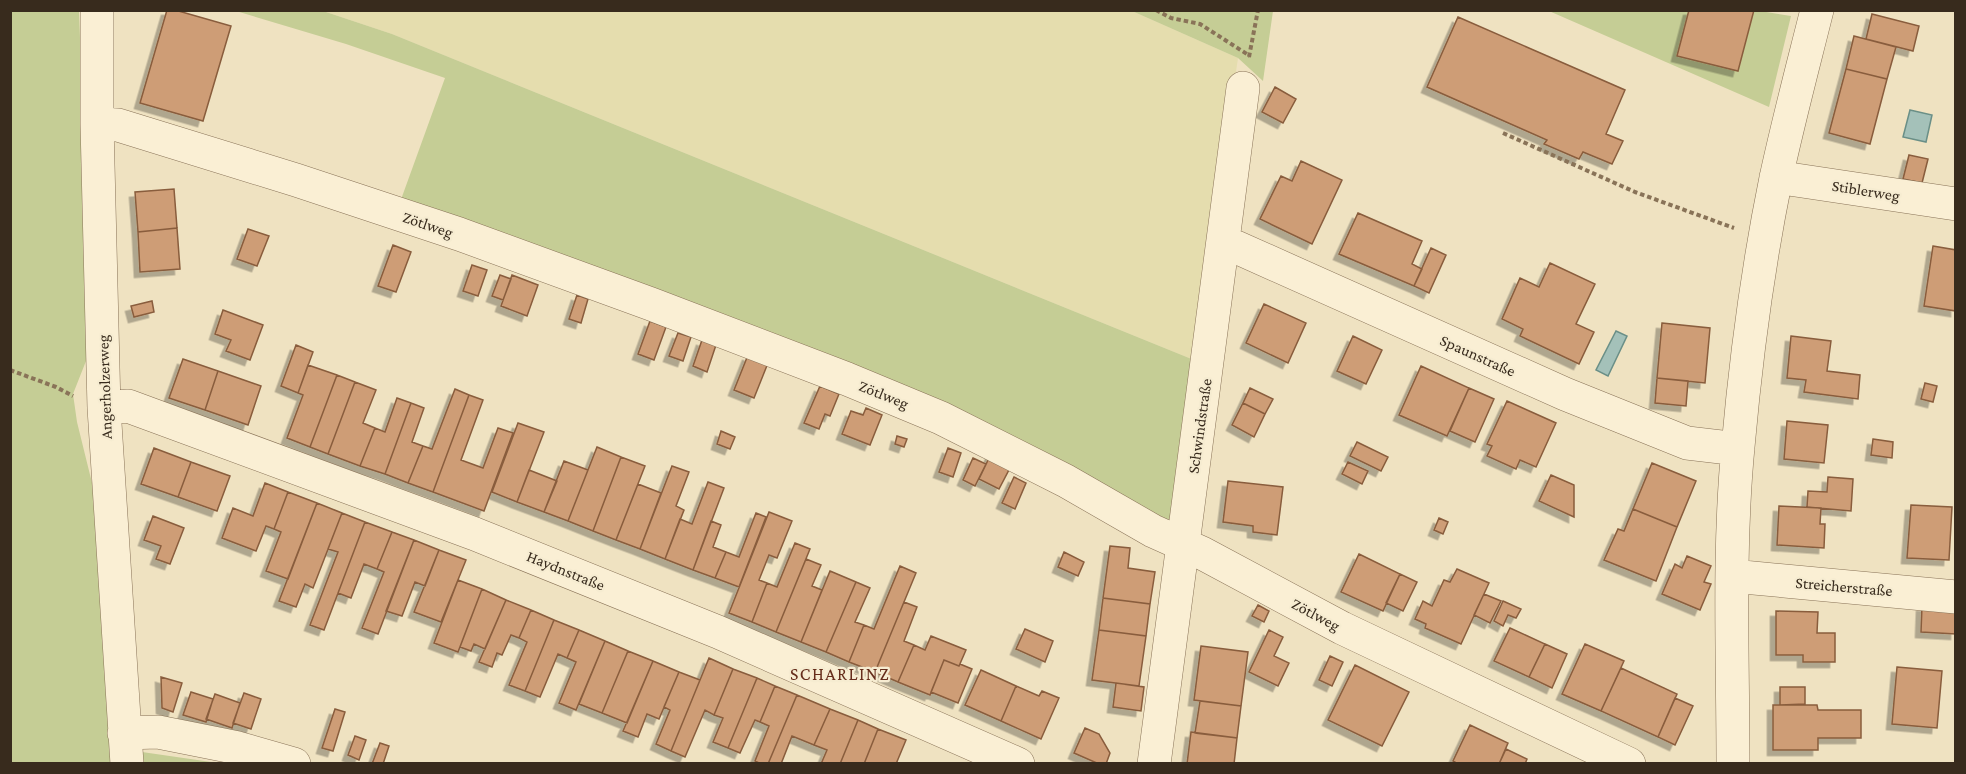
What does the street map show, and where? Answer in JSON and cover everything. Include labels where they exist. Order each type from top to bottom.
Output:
[{"type":"street","name":"Angerholzerweg","points":[[97,10],[97,124],[104,408],[125,748]]},
{"type":"street","points":[[1733,764],[1732,576],[1738,449],[1749,340],[1761,256],[1776,177],[1817,10]]},
{"type":"street","name":"Schwindstraße","points":[[1154,764],[1243,88]]},
{"type":"street","name":"Zötlweg","points":[[97,124],[118,125],[296,180],[459,234],[651,304],[847,379],[941,418],[1005,448],[1153,531],[1202,553],[1342,628],[1629,764]]},
{"type":"street","name":"Stiblerweg","points":[[1776,177],[1956,204]]},
{"type":"street","name":"Spaunstraße","points":[[1223,246],[1236,247],[1565,394],[1676,439],[1687,443],[1738,449]]},
{"type":"street","name":"Haydnstraße","points":[[104,408],[128,406],[475,534],[718,632],[1018,764]]},
{"type":"street","name":"Streicherstraße","points":[[1732,576],[1956,597]]},
{"type":"street","points":[[125,748],[158,732],[238,748],[294,764]]},
{"type":"path","points":[[1156,10],[1171,18],[1200,24],[1250,56]]},
{"type":"path","points":[[1243,88],[1258,10]]},
{"type":"path","points":[[1503,133],[1635,192],[1740,230]]},
{"type":"path","points":[[10,370],[104,408]]},
{"type":"shaded area","points":[[323,11],[1132,11],[1238,58],[1194,360],[392,34]]},
{"type":"green space","points":[[1754,10],[1791,16],[1769,107],[1549,11]]},
{"type":"green space","points":[[10,11],[79,11],[91,330],[86,361],[73,394],[77,422],[93,487],[116,763],[11,763]]},
{"type":"green space","points":[[236,11],[323,11],[392,34],[1194,360],[1173,518],[1164,525],[399,205],[445,78],[346,44]]},
{"type":"green space","points":[[1132,11],[1273,11],[1263,81],[1238,58]]},
{"type":"green space","points":[[142,752],[218,763],[143,763]]},
{"type":"water","points":[[1910,110],[1932,115],[1926,142],[1903,137]]},
{"type":"water","points":[[1616,331],[1627,336],[1608,376],[1596,370]]},
{"type":"building","points":[[167,10],[175,10],[231,26],[203,121],[140,103]]},
{"type":"building","points":[[1689,10],[1754,10],[1738,71],[1677,56]]},
{"type":"building","points":[[1872,14],[1919,26],[1913,51],[1866,39]]},
{"type":"building","points":[[1458,17],[1625,90],[1606,134],[1623,141],[1612,164],[1583,152],[1579,159],[1544,144],[1547,140],[1427,87]]},
{"type":"building","points":[[1854,36],[1896,47],[1887,79],[1846,69]]},
{"type":"building","points":[[1846,69],[1887,79],[1870,144],[1829,133]]},
{"type":"building","points":[[1275,87],[1296,99],[1283,123],[1262,112]]},
{"type":"building","points":[[1909,155],[1928,159],[1922,183],[1903,179]]},
{"type":"building","points":[[1301,161],[1342,180],[1312,244],[1260,219],[1281,176],[1292,181]]},
{"type":"building","points":[[174,189],[177,228],[138,232],[135,192]]},
{"type":"building","points":[[1358,213],[1422,241],[1412,264],[1422,269],[1414,286],[1339,254]]},
{"type":"building","points":[[177,228],[180,269],[140,272],[138,232]]},
{"type":"building","points":[[248,229],[269,236],[257,266],[237,259]]},
{"type":"building","points":[[393,245],[411,252],[396,292],[378,286]]},
{"type":"building","points":[[1933,246],[1956,250],[1956,311],[1924,306]]},
{"type":"building","points":[[1431,248],[1446,255],[1429,293],[1414,286]]},
{"type":"building","points":[[1550,263],[1595,284],[1576,324],[1594,332],[1579,364],[1520,336],[1523,329],[1502,319],[1520,278],[1539,287]]},
{"type":"building","points":[[472,265],[487,270],[478,296],[463,291]]},
{"type":"building","points":[[500,275],[511,279],[503,300],[492,296]]},
{"type":"building","points":[[512,275],[538,285],[527,316],[501,306]]},
{"type":"building","points":[[577,295],[588,299],[581,323],[569,319]]},
{"type":"building","points":[[152,301],[154,312],[134,317],[131,306]]},
{"type":"building","points":[[1264,304],[1306,323],[1288,363],[1246,343]]},
{"type":"building","points":[[223,310],[263,325],[250,360],[226,351],[231,340],[215,334]]},
{"type":"building","points":[[650,321],[666,327],[654,360],[638,354]]},
{"type":"building","points":[[1662,323],[1710,328],[1705,383],[1657,378]]},
{"type":"building","points":[[678,333],[691,337],[683,361],[669,356]]},
{"type":"building","points":[[1353,336],[1382,350],[1366,384],[1337,371]]},
{"type":"building","points":[[1791,336],[1831,341],[1827,371],[1860,375],[1858,399],[1804,392],[1806,380],[1787,378]]},
{"type":"building","points":[[702,340],[716,345],[707,372],[693,366]]},
{"type":"building","points":[[296,345],[313,352],[298,393],[281,386]]},
{"type":"building","points":[[748,355],[768,363],[754,398],[734,390]]},
{"type":"building","points":[[183,359],[218,371],[205,410],[169,398]]},
{"type":"building","points":[[308,365],[337,375],[310,447],[287,438],[303,395],[298,393]]},
{"type":"building","points":[[1421,366],[1469,388],[1447,436],[1399,415]]},
{"type":"building","points":[[218,371],[261,386],[248,425],[205,410]]},
{"type":"building","points":[[337,375],[355,382],[328,454],[310,447]]},
{"type":"building","points":[[1657,378],[1688,381],[1686,406],[1655,403]]},
{"type":"building","points":[[355,382],[376,390],[363,423],[375,428],[360,466],[328,454]]},
{"type":"building","points":[[1925,383],[1937,386],[1933,402],[1921,399]]},
{"type":"building","points":[[820,386],[839,394],[830,416],[825,414],[819,429],[804,423]]},
{"type":"building","points":[[1250,388],[1273,399],[1265,414],[1243,403]]},
{"type":"building","points":[[1469,388],[1494,399],[1475,442],[1450,431]]},
{"type":"building","points":[[455,389],[469,395],[433,492],[408,483],[423,446],[432,449]]},
{"type":"building","points":[[469,395],[483,400],[461,460],[483,468],[498,428],[513,433],[484,511],[433,492]]},
{"type":"building","points":[[397,398],[411,403],[385,474],[360,466],[375,428],[385,432]]},
{"type":"building","points":[[1507,401],[1556,423],[1536,467],[1520,460],[1516,469],[1487,456],[1492,446],[1487,444]]},
{"type":"building","points":[[411,403],[424,408],[412,442],[423,446],[408,483],[385,474]]},
{"type":"building","points":[[1243,403],[1265,414],[1254,437],[1232,425]]},
{"type":"building","points":[[866,408],[882,415],[870,445],[842,434],[851,411],[863,415]]},
{"type":"building","points":[[1787,421],[1828,425],[1824,463],[1784,459]]},
{"type":"building","points":[[518,423],[544,432],[517,502],[492,492]]},
{"type":"building","points":[[721,431],[735,437],[730,449],[717,444]]},
{"type":"building","points":[[897,436],[907,439],[904,447],[895,444]]},
{"type":"building","points":[[1873,439],[1893,442],[1892,458],[1871,455]]},
{"type":"building","points":[[1357,442],[1388,457],[1381,471],[1350,456]]},
{"type":"building","points":[[597,447],[621,457],[593,531],[568,521]]},
{"type":"building","points":[[154,448],[191,462],[178,497],[141,484]]},
{"type":"building","points":[[948,448],[961,453],[953,477],[939,472]]},
{"type":"building","points":[[991,454],[1012,464],[999,489],[979,479]]},
{"type":"building","points":[[621,457],[645,466],[616,540],[593,531]]},
{"type":"building","points":[[973,458],[986,464],[975,486],[963,480]]},
{"type":"building","points":[[564,461],[588,470],[568,521],[544,512]]},
{"type":"building","points":[[191,462],[230,476],[217,511],[178,497]]},
{"type":"building","points":[[1348,462],[1368,471],[1362,484],[1342,474]]},
{"type":"building","points":[[1652,463],[1696,481],[1677,527],[1633,509]]},
{"type":"building","points":[[672,466],[689,472],[676,506],[684,510],[665,559],[640,549]]},
{"type":"building","points":[[529,470],[557,481],[544,512],[517,502]]},
{"type":"building","points":[[1551,475],[1574,485],[1574,517],[1539,501]]},
{"type":"building","points":[[1014,477],[1026,483],[1015,509],[1002,503]]},
{"type":"building","points":[[1828,477],[1853,479],[1851,511],[1807,507],[1808,491],[1827,492]]},
{"type":"building","points":[[1228,481],[1283,487],[1277,535],[1253,532],[1253,526],[1223,522]]},
{"type":"building","points":[[708,482],[724,488],[693,570],[665,559],[680,519],[692,524]]},
{"type":"building","points":[[265,483],[288,492],[274,529],[266,526],[256,551],[222,538],[233,508],[253,516]]},
{"type":"building","points":[[638,484],[661,493],[640,549],[616,540]]},
{"type":"building","points":[[288,492],[317,503],[288,579],[266,571],[281,532],[274,529]]},
{"type":"building","points":[[317,503],[342,513],[313,588],[305,584],[296,607],[279,601]]},
{"type":"building","points":[[1911,505],[1952,507],[1949,560],[1907,558]]},
{"type":"building","points":[[1779,506],[1821,508],[1820,524],[1825,524],[1824,548],[1777,545]]},
{"type":"building","points":[[1633,509],[1677,527],[1656,581],[1604,560],[1618,529],[1624,531]]},
{"type":"building","points":[[769,512],[792,521],[777,558],[769,555],[759,580],[767,583],[752,622],[729,613]]},
{"type":"building","points":[[342,513],[365,522],[324,630],[310,625],[338,552],[328,549]]},
{"type":"building","points":[[756,513],[766,517],[739,587],[715,578],[726,552],[739,557]]},
{"type":"building","points":[[153,516],[184,528],[170,564],[156,559],[161,546],[144,540]]},
{"type":"building","points":[[1439,518],[1448,522],[1443,534],[1434,530]]},
{"type":"building","points":[[711,521],[721,525],[713,547],[726,552],[715,578],[693,570]]},
{"type":"building","points":[[365,522],[392,532],[377,569],[364,564],[351,598],[338,593]]},
{"type":"building","points":[[392,532],[414,540],[378,634],[362,628],[384,572],[377,569]]},
{"type":"building","points":[[414,540],[439,550],[425,586],[415,582],[402,616],[386,611]]},
{"type":"building","points":[[795,543],[810,549],[776,632],[752,622],[767,583],[777,587]]},
{"type":"building","points":[[1110,546],[1130,548],[1128,568],[1155,572],[1150,604],[1103,598]]},
{"type":"building","points":[[439,550],[466,560],[441,622],[414,612]]},
{"type":"building","points":[[1064,552],[1084,562],[1078,576],[1058,567]]},
{"type":"building","points":[[1359,554],[1400,574],[1383,611],[1341,592]]},
{"type":"building","points":[[1687,556],[1711,566],[1704,582],[1711,584],[1700,610],[1662,594],[1675,564],[1682,568]]},
{"type":"building","points":[[806,559],[821,565],[812,586],[822,590],[801,642],[776,632]]},
{"type":"building","points":[[900,566],[916,573],[875,672],[849,662],[864,625],[874,629]]},
{"type":"building","points":[[1457,569],[1489,583],[1461,644],[1425,628],[1426,624],[1415,619],[1423,601],[1432,606],[1444,580],[1450,582]]},
{"type":"building","points":[[830,571],[856,582],[826,652],[801,642]]},
{"type":"building","points":[[1400,574],[1417,582],[1403,611],[1386,603]]},
{"type":"building","points":[[458,580],[482,589],[458,652],[434,643]]},
{"type":"building","points":[[856,582],[870,588],[855,622],[864,625],[849,662],[826,652]]},
{"type":"building","points":[[482,589],[506,600],[485,649],[474,644],[471,651],[460,647]]},
{"type":"building","points":[[1484,594],[1501,601],[1490,623],[1474,615]]},
{"type":"building","points":[[1103,598],[1150,604],[1146,636],[1099,630]]},
{"type":"building","points":[[506,600],[531,610],[519,638],[511,635],[502,655],[497,653],[492,667],[479,662]]},
{"type":"building","points":[[1503,601],[1521,609],[1516,618],[1508,615],[1503,626],[1494,621]]},
{"type":"building","points":[[904,602],[917,607],[904,641],[914,645],[898,682],[875,672]]},
{"type":"building","points":[[1258,605],[1269,611],[1264,622],[1252,616]]},
{"type":"building","points":[[1922,606],[1956,608],[1956,634],[1921,632]]},
{"type":"building","points":[[531,610],[554,620],[525,691],[509,685],[527,642],[519,638]]},
{"type":"building","points":[[1776,611],[1818,612],[1817,633],[1835,633],[1835,662],[1803,662],[1803,655],[1776,655]]},
{"type":"building","points":[[554,620],[579,630],[567,658],[558,654],[540,697],[525,691]]},
{"type":"building","points":[[1510,628],[1545,644],[1529,677],[1494,661]]},
{"type":"building","points":[[1025,629],[1053,641],[1045,662],[1016,649]]},
{"type":"building","points":[[579,630],[605,641],[576,710],[559,703],[576,662],[567,658]]},
{"type":"building","points":[[1099,630],[1146,636],[1139,686],[1092,680]]},
{"type":"building","points":[[1269,630],[1283,637],[1274,656],[1289,663],[1278,686],[1249,672]]},
{"type":"building","points":[[931,636],[966,650],[959,666],[944,660],[930,695],[898,682],[914,645],[925,650]]},
{"type":"building","points":[[605,641],[628,651],[602,713],[579,704]]},
{"type":"building","points":[[1545,644],[1567,654],[1552,688],[1529,677]]},
{"type":"building","points":[[1585,644],[1624,661],[1601,711],[1562,694]]},
{"type":"building","points":[[1201,646],[1248,652],[1241,706],[1194,700]]},
{"type":"building","points":[[628,651],[653,661],[627,723],[602,713]]},
{"type":"building","points":[[1330,656],[1343,662],[1332,686],[1319,680]]},
{"type":"building","points":[[709,658],[733,669],[714,715],[705,710],[685,757],[671,751]]},
{"type":"building","points":[[944,660],[972,669],[958,703],[931,692]]},
{"type":"building","points":[[653,661],[679,672],[659,719],[647,714],[638,737],[623,731]]},
{"type":"building","points":[[1355,665],[1409,692],[1382,746],[1328,720]]},
{"type":"building","points":[[1897,667],[1942,671],[1937,728],[1892,724]]},
{"type":"building","points":[[1621,668],[1677,694],[1658,737],[1601,711]]},
{"type":"building","points":[[733,669],[757,678],[728,748],[713,742],[723,718],[714,715]]},
{"type":"building","points":[[981,670],[1016,686],[1001,721],[965,705]]},
{"type":"building","points":[[679,672],[700,680],[671,751],[656,744],[670,710],[664,707]]},
{"type":"building","points":[[161,677],[182,683],[173,712],[162,708]]},
{"type":"building","points":[[757,678],[775,686],[760,722],[755,720],[740,753],[728,748]]},
{"type":"building","points":[[1116,683],[1144,687],[1141,711],[1113,707]]},
{"type":"building","points":[[775,686],[797,695],[768,764],[761,764],[755,761],[769,726],[760,722]]},
{"type":"building","points":[[1016,686],[1039,696],[1042,691],[1059,698],[1041,739],[1001,721]]},
{"type":"building","points":[[1780,687],[1805,687],[1805,704],[1780,705]]},
{"type":"building","points":[[191,692],[213,699],[206,722],[183,715]]},
{"type":"building","points":[[244,693],[261,699],[251,729],[233,723]]},
{"type":"building","points":[[215,694],[240,703],[232,728],[206,719]]},
{"type":"building","points":[[797,695],[830,709],[814,745],[792,736],[781,764],[768,764]]},
{"type":"building","points":[[1675,698],[1693,706],[1675,745],[1658,737]]},
{"type":"building","points":[[1200,701],[1241,706],[1237,738],[1195,733]]},
{"type":"building","points":[[1773,705],[1817,705],[1818,710],[1861,710],[1861,738],[1818,738],[1818,750],[1773,750]]},
{"type":"building","points":[[335,709],[345,712],[333,751],[322,748]]},
{"type":"building","points":[[830,709],[858,720],[840,764],[821,764],[827,750],[814,745]]},
{"type":"building","points":[[858,720],[878,729],[864,764],[840,764]]},
{"type":"building","points":[[1470,725],[1508,743],[1499,764],[1458,764],[1453,761]]},
{"type":"building","points":[[1085,728],[1099,734],[1110,753],[1106,764],[1099,764],[1074,753]]},
{"type":"building","points":[[878,729],[906,740],[896,764],[864,764]]},
{"type":"building","points":[[1191,732],[1237,738],[1234,764],[1187,764]]},
{"type":"building","points":[[355,736],[366,740],[359,760],[348,755]]},
{"type":"building","points":[[380,743],[389,746],[383,764],[372,764]]},
{"type":"building","points":[[1506,749],[1527,759],[1525,764],[1499,764]]},
{"type":"district","name":"SCHARLINZ","points":[[840,674]]}]
